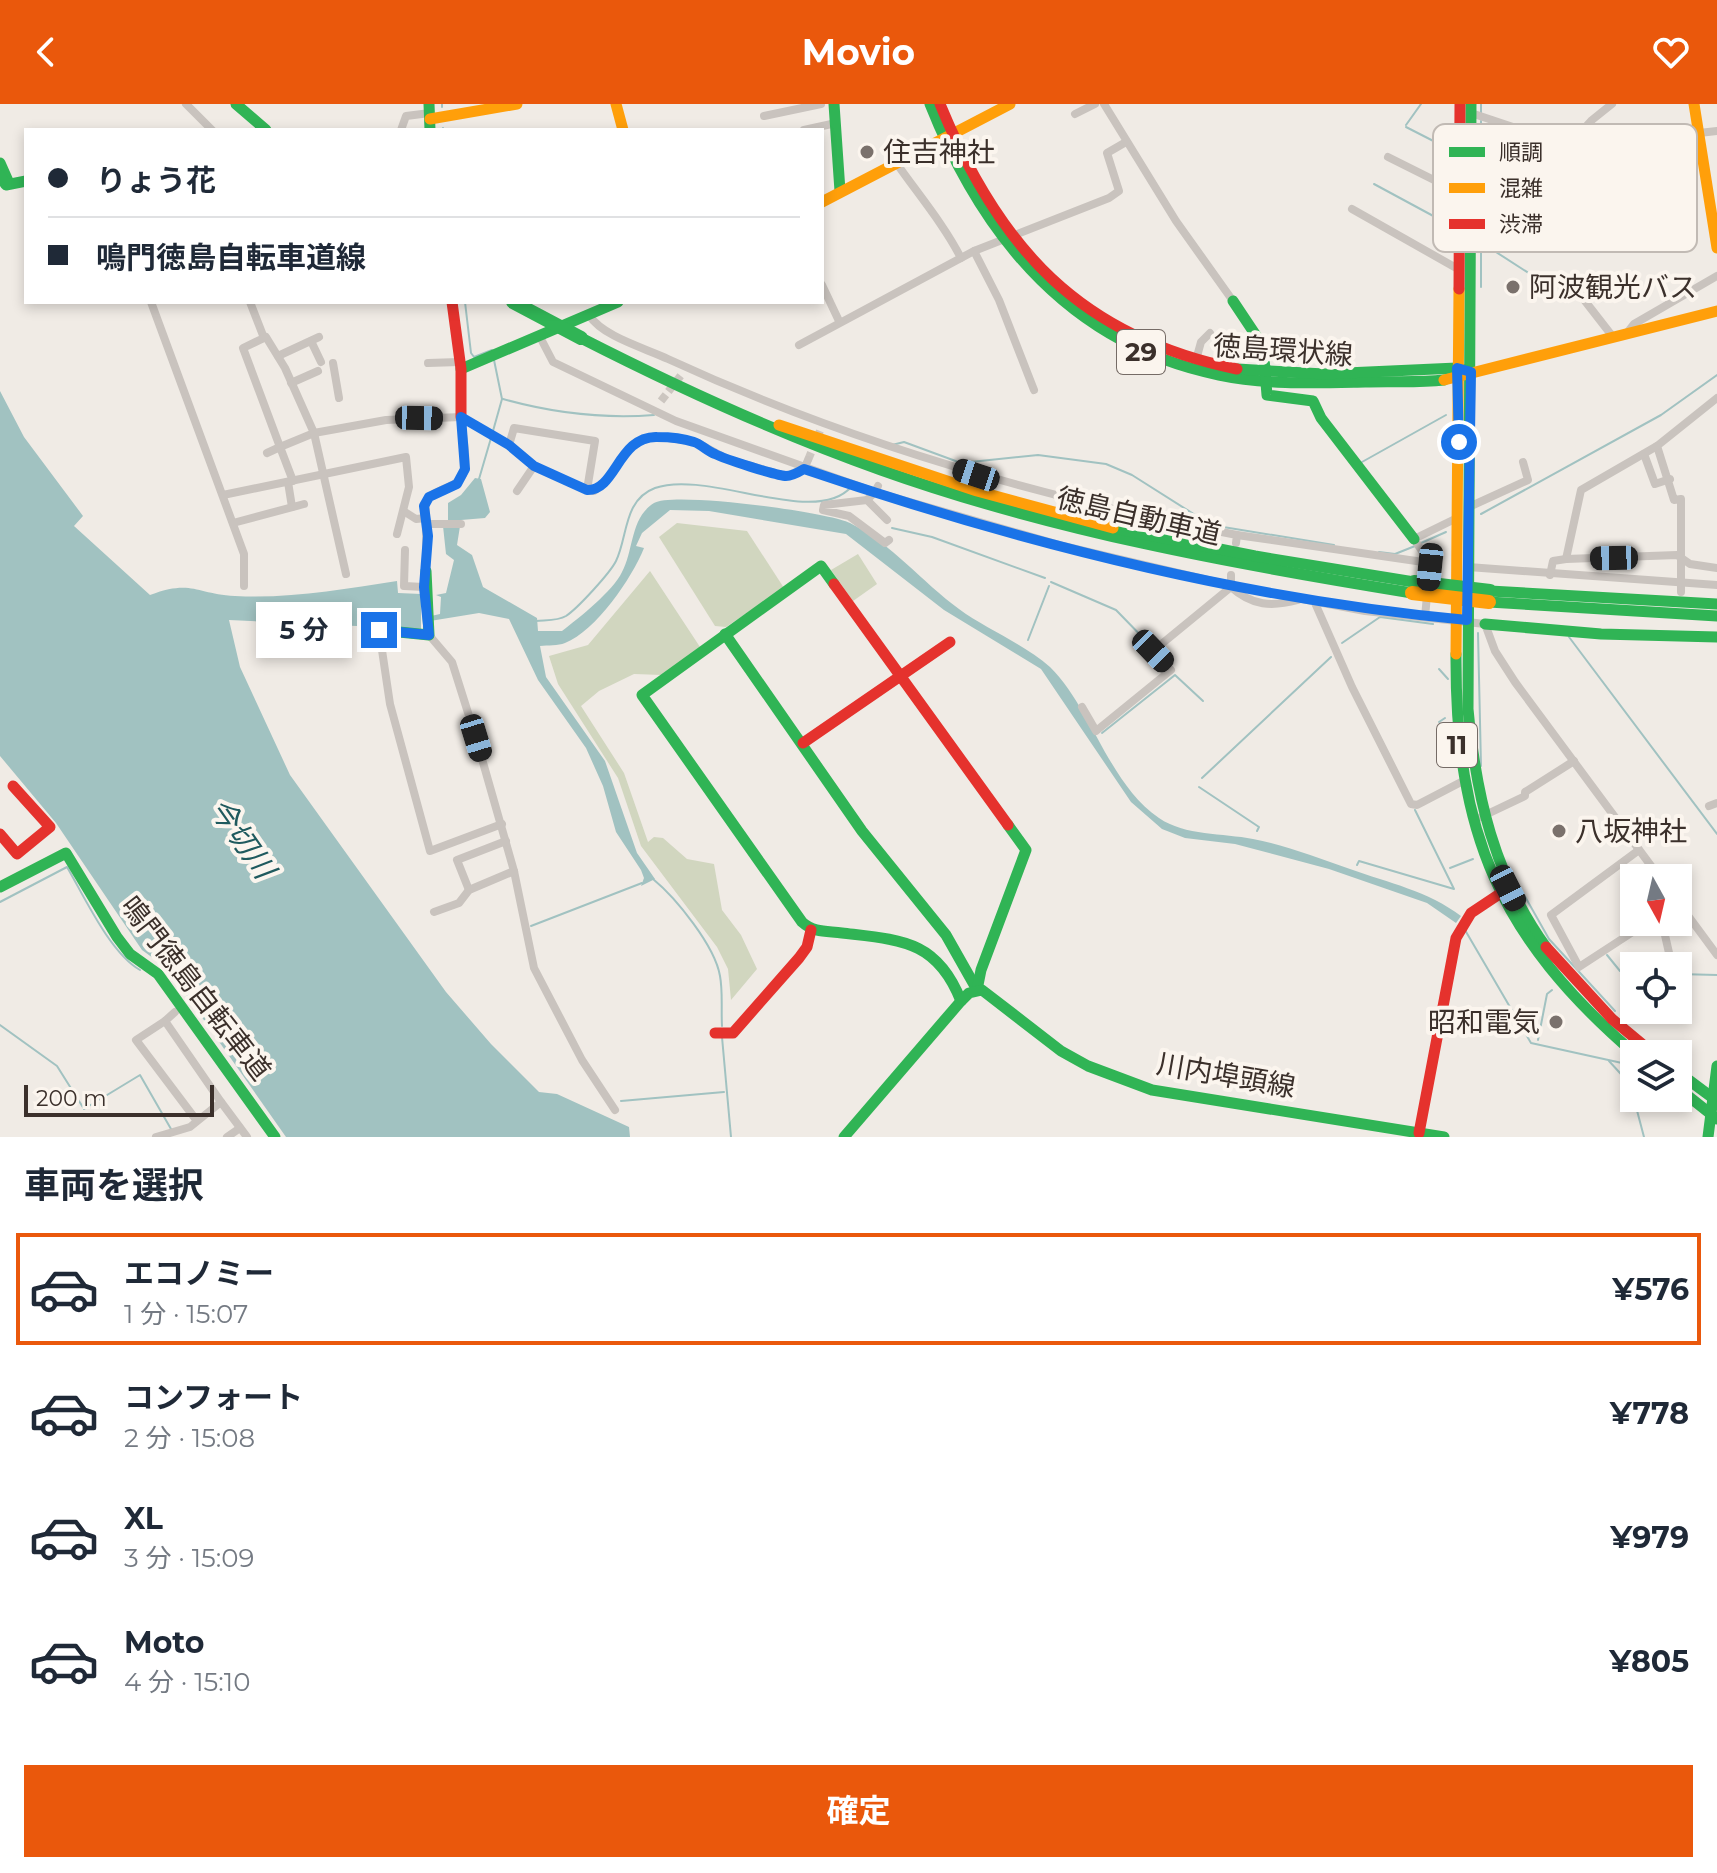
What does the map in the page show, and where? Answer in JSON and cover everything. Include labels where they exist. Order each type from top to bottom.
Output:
[{"type":"main road","points":[[236,104],[264,128]]},
{"type":"main road","points":[[430,116],[517,104]]},
{"type":"main road","points":[[616,104],[622,128]]},
{"type":"main road","points":[[834,104],[840,191]]},
{"type":"main road","name":"徳島環状線","points":[[930,104],[973,199],[1059,299],[1114,339],[1176,365],[1264,376],[1462,373],[1717,311]]},
{"type":"main road","name":"徳島環状線","points":[[940,104],[946,136]]},
{"type":"main road","points":[[824,201],[895,161],[1010,104]]},
{"type":"main road","points":[[1694,104],[1717,248]]},
{"type":"main road","points":[[0,163],[5,180]]},
{"type":"main road","name":"徳島環状線","points":[[1004,237],[1090,313],[1129,335],[1196,360],[1264,376]]},
{"type":"main road","name":"11","points":[[1458,252],[1469,507],[1457,739],[1503,890],[1577,987],[1608,1019],[1636,1040]]},
{"type":"main road","name":"11","points":[[1462,620],[1457,518],[1462,373],[1475,252]]},
{"type":"main road","points":[[1233,301],[1259,337],[1265,351],[1264,376],[1269,397],[1313,401],[1321,418],[1417,543]]},
{"type":"main road","points":[[452,304],[460,366],[461,417]]},
{"type":"main road","name":"徳島自動車道","points":[[517,304],[581,338],[765,419],[960,486],[1097,524],[1413,588],[1717,616]]},
{"type":"main road","points":[[460,366],[540,337],[612,304]]},
{"type":"main road","points":[[844,1137],[961,1001],[977,990],[981,970],[1026,850],[821,566],[642,695],[811,930],[891,941],[930,951],[950,973],[961,1001]]},
{"type":"main road","points":[[379,630],[429,635],[424,587],[426,571]]},
{"type":"main road","name":"徳島自動車道","points":[[1490,597],[1717,604]]},
{"type":"main road","points":[[1485,624],[1683,631],[1717,637]]},
{"type":"main road","points":[[725,634],[862,831],[946,935],[977,990]]},
{"type":"main road","points":[[803,743],[901,679],[950,642]]},
{"type":"main road","name":"11","points":[[1468,778],[1476,839],[1529,945],[1568,993],[1598,1025],[1620,1042]]},
{"type":"main road","points":[[0,834],[17,854],[50,827],[13,786]]},
{"type":"main road","name":"鳴門徳島自転車道","points":[[0,887],[66,853],[117,937],[130,954],[158,974],[275,1137]]},
{"type":"main road","points":[[1419,1133],[1463,924],[1503,890]]},
{"type":"main road","points":[[715,1033],[733,1033],[799,958],[807,947],[811,930]]},
{"type":"main road","name":"川内埠頭線","points":[[977,990],[987,993],[1032,1032],[1075,1058],[1152,1090],[1444,1137]]},
{"type":"main road","points":[[1708,1137],[1715,1101],[1717,1066]]},
{"type":"main road","points":[[1692,1083],[1715,1101]]},
{"type":"main road","points":[[1692,1093],[1715,1101]]},
{"type":"street","points":[[186,104],[210,128]]},
{"type":"street","points":[[779,113],[786,104]]},
{"type":"street","points":[[1075,114],[1095,104]]},
{"type":"street","points":[[1104,104],[1126,142],[1233,301]]},
{"type":"street","points":[[1588,124],[1612,104]]},
{"type":"street","points":[[764,116],[815,105]]},
{"type":"street","points":[[1473,110],[1501,124]]},
{"type":"street","points":[[402,128],[406,116],[430,116]]},
{"type":"street","points":[[813,128],[836,123]]},
{"type":"street","points":[[1699,133],[1717,131]]},
{"type":"street","points":[[799,345],[974,251],[1119,191],[1107,153],[1126,142]]},
{"type":"street","points":[[1388,157],[1433,180]]},
{"type":"street","points":[[895,161],[932,216],[948,231],[961,258]]},
{"type":"street","points":[[1352,209],[1458,269]]},
{"type":"street","points":[[974,251],[999,300],[1034,390]]},
{"type":"street","points":[[1585,301],[1619,335],[1717,276]]},
{"type":"street","points":[[824,289],[839,321]]},
{"type":"street","points":[[152,304],[244,554],[244,586]]},
{"type":"street","points":[[251,304],[264,338],[278,356],[314,433],[346,574]]},
{"type":"street","points":[[589,315],[609,331],[685,371],[821,427],[1077,506],[1237,539],[1430,563]]},
{"type":"street","points":[[1196,360],[1201,342],[1210,333]]},
{"type":"street","points":[[540,337],[553,362],[653,411],[843,482],[1063,546],[1230,583],[1242,597],[1269,605],[1303,599],[1485,624],[1490,630],[1495,651],[1650,864]]},
{"type":"street","points":[[264,338],[243,348],[291,481],[292,507]]},
{"type":"street","points":[[278,356],[315,339],[319,366],[291,383]]},
{"type":"street","points":[[333,363],[339,398]]},
{"type":"street","points":[[428,363],[460,366]]},
{"type":"street","points":[[1566,559],[1581,490],[1657,446],[1717,398]]},
{"type":"street","points":[[653,411],[661,401]]},
{"type":"street","points":[[267,453],[314,433],[386,420],[461,417],[509,445],[534,466],[594,491],[606,481],[633,444],[655,436],[696,442],[727,459],[786,476],[804,469],[808,460]]},
{"type":"street","points":[[426,571],[427,521],[424,506],[429,497],[457,484],[465,469],[461,417]]},
{"type":"street","points":[[509,445],[514,428],[595,441],[587,490]]},
{"type":"street","points":[[1657,446],[1670,479],[1674,500],[1681,499],[1681,588]]},
{"type":"street","points":[[1644,454],[1655,484],[1670,479]]},
{"type":"street","points":[[223,495],[406,457],[409,487],[397,534]]},
{"type":"street","points":[[1469,507],[1528,480],[1523,462]]},
{"type":"street","points":[[517,491],[534,466]]},
{"type":"street","points":[[867,500],[874,489]]},
{"type":"street","points":[[867,500],[887,520]]},
{"type":"street","points":[[867,500],[824,505],[823,510],[849,516],[885,543],[889,540]]},
{"type":"street","points":[[233,523],[304,504]]},
{"type":"street","points":[[405,512],[416,519],[461,524]]},
{"type":"street","points":[[1425,617],[1430,563],[1417,543],[1457,518]]},
{"type":"street","points":[[1063,546],[1066,536]]},
{"type":"street","points":[[405,550],[404,586],[424,587]]},
{"type":"street","points":[[1550,575],[1553,561],[1566,559],[1677,555],[1690,564],[1717,568]]},
{"type":"street","points":[[1468,567],[1681,588],[1717,585]]},
{"type":"street","points":[[1082,707],[1096,731],[1171,670],[1153,651],[1230,583]]},
{"type":"street","points":[[1315,603],[1352,687],[1411,804],[1417,805],[1468,778]]},
{"type":"street","points":[[379,630],[390,704],[430,851],[502,824]]},
{"type":"street","points":[[429,635],[452,662],[502,824],[534,968],[582,1060],[615,1110]]},
{"type":"street","points":[[1481,817],[1525,796],[1525,792],[1574,761]]},
{"type":"street","points":[[469,890],[457,860],[506,841]]},
{"type":"street","points":[[1627,936],[1579,967],[1551,915],[1639,850]]},
{"type":"street","points":[[434,912],[459,903],[469,890],[514,871]]},
{"type":"street","points":[[1692,921],[1717,955]]},
{"type":"street","points":[[175,1012],[132,1042],[194,1124],[195,1137]]},
{"type":"street","points":[[165,1021],[247,1137]]},
{"type":"street","points":[[156,1137],[171,1136],[194,1124],[221,1102]]},
{"type":"street","points":[[227,1137],[240,1128]]},
{"type":"green space","points":[[677,523],[747,531],[784,588],[726,627],[715,626],[659,537]]},
{"type":"green space","points":[[858,554],[877,584],[853,601],[831,570]]},
{"type":"green space","points":[[650,571],[700,647],[662,675],[634,674],[599,691],[581,706],[624,773],[648,842],[654,837],[663,838],[687,859],[714,864],[722,910],[741,935],[757,969],[731,1000],[728,969],[717,947],[641,846],[618,778],[558,684],[549,656],[588,645]]},
{"type":"water","name":"今切川","points":[[0,391],[24,437],[83,516],[74,526],[150,595],[185,588],[222,595],[276,596],[397,581],[398,593],[421,594],[421,629],[229,620],[240,667],[290,775],[446,992],[491,1044],[539,1092],[557,1094],[629,1127],[630,1137],[286,1137],[168,969],[142,950],[56,823],[0,756]]},
{"type":"water","points":[[475,478],[481,479],[490,512],[485,518],[461,520],[457,545],[472,555],[483,587],[537,618],[538,631],[562,631],[611,587],[626,563],[636,526],[646,509],[654,503],[667,500],[719,501],[836,518],[880,542],[959,609],[1050,667],[1078,704],[1126,786],[1159,818],[1192,831],[1253,839],[1302,852],[1422,894],[1461,916],[1456,923],[1427,903],[1329,869],[1235,844],[1185,838],[1162,829],[1131,802],[1041,669],[944,610],[846,534],[709,511],[670,510],[642,533],[636,546],[644,548],[638,560],[622,588],[600,616],[577,637],[565,643],[540,646],[546,677],[605,761],[637,853],[655,879],[641,886],[644,878],[641,870],[616,832],[603,786],[586,748],[538,680],[509,619],[479,613],[430,621],[431,616],[440,614],[441,597],[436,595],[446,593],[454,560],[446,554],[443,526],[448,526],[448,503],[461,495]]},
{"type":"waterway","points":[[1406,125],[1421,104]]},
{"type":"waterway","points":[[1481,104],[1481,115]]},
{"type":"waterway","points":[[1406,127],[1433,141]]},
{"type":"waterway","points":[[1374,184],[1433,216]]},
{"type":"waterway","points":[[1481,252],[1481,287]]},
{"type":"waterway","points":[[1496,252],[1555,290]]},
{"type":"waterway","points":[[465,304],[471,353],[474,357],[492,350]]},
{"type":"waterway","points":[[493,431],[502,399],[494,360]]},
{"type":"waterway","points":[[1481,514],[1661,415],[1717,375]]},
{"type":"waterway","points":[[503,399],[578,414],[654,415]]},
{"type":"waterway","points":[[1362,462],[1446,415]]},
{"type":"waterway","points":[[479,479],[491,438]]},
{"type":"waterway","points":[[892,445],[904,442],[961,463],[1038,455],[1106,464],[1132,475],[1211,525],[1334,545]]},
{"type":"waterway","points":[[536,621],[566,616],[593,590],[616,561],[637,501],[655,488],[677,484],[702,486],[812,502],[834,498],[851,487]]},
{"type":"waterway","points":[[892,528],[932,537],[1045,578]]},
{"type":"waterway","points":[[1421,543],[1446,532]]},
{"type":"waterway","points":[[1379,552],[1395,554],[1415,546]]},
{"type":"waterway","points":[[1051,582],[1116,610],[1152,647]]},
{"type":"waterway","points":[[1028,640],[1049,586]]},
{"type":"waterway","points":[[1342,643],[1380,617],[1433,624]]},
{"type":"waterway","points":[[1478,633],[1481,766]]},
{"type":"waterway","points":[[1569,637],[1717,834]]},
{"type":"waterway","points":[[1202,778],[1331,657]]},
{"type":"waterway","points":[[1439,669],[1448,679]]},
{"type":"waterway","points":[[1102,733],[1175,675],[1203,701]]},
{"type":"waterway","points":[[1439,722],[1445,718]]},
{"type":"waterway","points":[[1199,787],[1259,827],[1257,831]]},
{"type":"waterway","points":[[1357,865],[1359,861],[1454,889],[1415,810]]},
{"type":"waterway","points":[[1608,815],[1619,829]]},
{"type":"waterway","points":[[1450,868],[1473,859]]},
{"type":"waterway","points":[[0,902],[67,867],[108,938],[140,970]]},
{"type":"waterway","points":[[653,879],[683,910],[711,951],[720,976],[722,1026]]},
{"type":"waterway","points":[[531,926],[642,883]]},
{"type":"waterway","points":[[1519,886],[1549,939],[1615,1011]]},
{"type":"waterway","points":[[1465,930],[1531,1043],[1620,1063]]},
{"type":"waterway","points":[[1607,955],[1620,971]]},
{"type":"waterway","points":[[1692,974],[1717,975]]},
{"type":"waterway","points":[[1538,1040],[1547,994],[1552,990]]},
{"type":"waterway","points":[[0,1025],[57,1066],[84,1109],[140,1075],[171,1129]]},
{"type":"waterway","points":[[722,1037],[731,1137]]},
{"type":"waterway","points":[[1609,1061],[1630,1084],[1644,1137]]},
{"type":"waterway","points":[[621,1101],[724,1092]]},
{"type":"tunnel","points":[[661,401],[682,374]]},
{"type":"tunnel","points":[[808,460],[820,431]]},
{"type":"traffic: fast","points":[[236,104],[264,128]]},
{"type":"traffic: fast","points":[[429,104],[430,128]]},
{"type":"traffic: fast","points":[[834,104],[840,191]]},
{"type":"traffic: fast","points":[[930,104],[977,198],[1006,240],[1039,278],[1076,311],[1119,339],[1166,360],[1237,378],[1310,383],[1444,380]]},
{"type":"traffic: fast","points":[[1471,104],[1471,124]]},
{"type":"traffic: fast","points":[[0,163],[8,181]]},
{"type":"traffic: fast","points":[[0,176],[6,185],[24,181]]},
{"type":"traffic: fast","points":[[1470,252],[1468,709],[1476,773],[1490,834],[1513,892],[1546,947]]},
{"type":"traffic: fast","points":[[1233,301],[1263,346],[1267,395],[1313,401],[1321,418],[1414,539]]},
{"type":"traffic: fast","points":[[517,304],[581,338]]},
{"type":"traffic: fast","points":[[461,369],[613,304]]},
{"type":"traffic: fast","points":[[581,338],[766,425],[842,456],[946,492],[1144,544],[1412,593]]},
{"type":"traffic: fast","points":[[1237,369],[1324,374],[1457,368],[1468,371]]},
{"type":"traffic: fast","points":[[1113,528],[1255,556],[1414,582]]},
{"type":"traffic: fast","points":[[834,584],[821,566],[642,695],[802,922],[821,931],[882,938],[915,947],[941,966],[961,1001]]},
{"type":"traffic: fast","points":[[379,630],[429,635],[426,571]]},
{"type":"traffic: fast","points":[[1414,582],[1490,591]]},
{"type":"traffic: fast","points":[[1490,591],[1717,604]]},
{"type":"traffic: fast","points":[[1489,602],[1717,616]]},
{"type":"traffic: fast","points":[[1485,624],[1601,634],[1717,637]]},
{"type":"traffic: fast","points":[[725,634],[862,831],[946,935],[976,988]]},
{"type":"traffic: fast","points":[[1456,654],[1464,776],[1476,828],[1494,877],[1518,923],[1550,967],[1588,1011],[1620,1040]]},
{"type":"traffic: fast","points":[[977,990],[981,970],[1026,850],[1008,825]]},
{"type":"traffic: fast","points":[[0,887],[66,853],[117,937],[130,954],[158,974],[275,1137]]},
{"type":"traffic: fast","points":[[844,1137],[961,1001],[969,993],[982,990],[1061,1051],[1088,1066],[1152,1090],[1444,1137]]},
{"type":"traffic: fast","points":[[1708,1137],[1717,1066]]},
{"type":"traffic: fast","points":[[1692,1082],[1717,1101]]},
{"type":"traffic: fast","points":[[1692,1099],[1717,1119]]},
{"type":"traffic: slow","points":[[430,119],[517,104]]},
{"type":"traffic: slow","points":[[616,104],[622,128]]},
{"type":"traffic: slow","points":[[824,201],[1010,104]]},
{"type":"traffic: slow","points":[[1694,104],[1717,248]]},
{"type":"traffic: slow","points":[[1456,654],[1459,289]]},
{"type":"traffic: slow","points":[[1444,380],[1717,311]]},
{"type":"traffic: slow","points":[[779,425],[977,491],[1113,528]]},
{"type":"traffic: slow","points":[[1412,593],[1489,602]]},
{"type":"traffic: jam","points":[[940,104],[989,202],[1019,243],[1052,278],[1090,309],[1133,334],[1182,354],[1237,369]]},
{"type":"traffic: jam","points":[[1460,104],[1460,124]]},
{"type":"traffic: jam","points":[[1459,252],[1459,289]]},
{"type":"traffic: jam","points":[[452,304],[461,369],[461,417]]},
{"type":"traffic: jam","points":[[834,584],[1008,825]]},
{"type":"traffic: jam","points":[[803,743],[950,642]]},
{"type":"traffic: jam","points":[[0,834],[17,854],[50,827],[13,786]]},
{"type":"traffic: jam","points":[[1419,1133],[1456,938],[1471,913],[1507,889]]},
{"type":"traffic: jam","points":[[715,1033],[733,1033],[799,958],[807,947],[811,930]]},
{"type":"traffic: jam","points":[[1546,947],[1612,1019],[1637,1040]]},
{"type":"place","name":"住吉神社","points":[[867,152]]},
{"type":"place","name":"阿波観光バス","points":[[1513,287]]},
{"type":"place","name":"八坂神社","points":[[1559,831]]},
{"type":"place","name":"昭和電気","points":[[1556,1022]]},
{"type":"route","points":[[379,630],[429,635],[424,587],[428,536],[424,506],[429,497],[457,484],[465,469],[461,417],[509,445],[534,466],[587,490],[594,491],[606,481],[633,444],[641,438],[682,439],[696,442],[727,459],[786,476],[804,469],[1063,546],[1229,585],[1365,611],[1467,620],[1471,372],[1457,368],[1459,442]]}]
